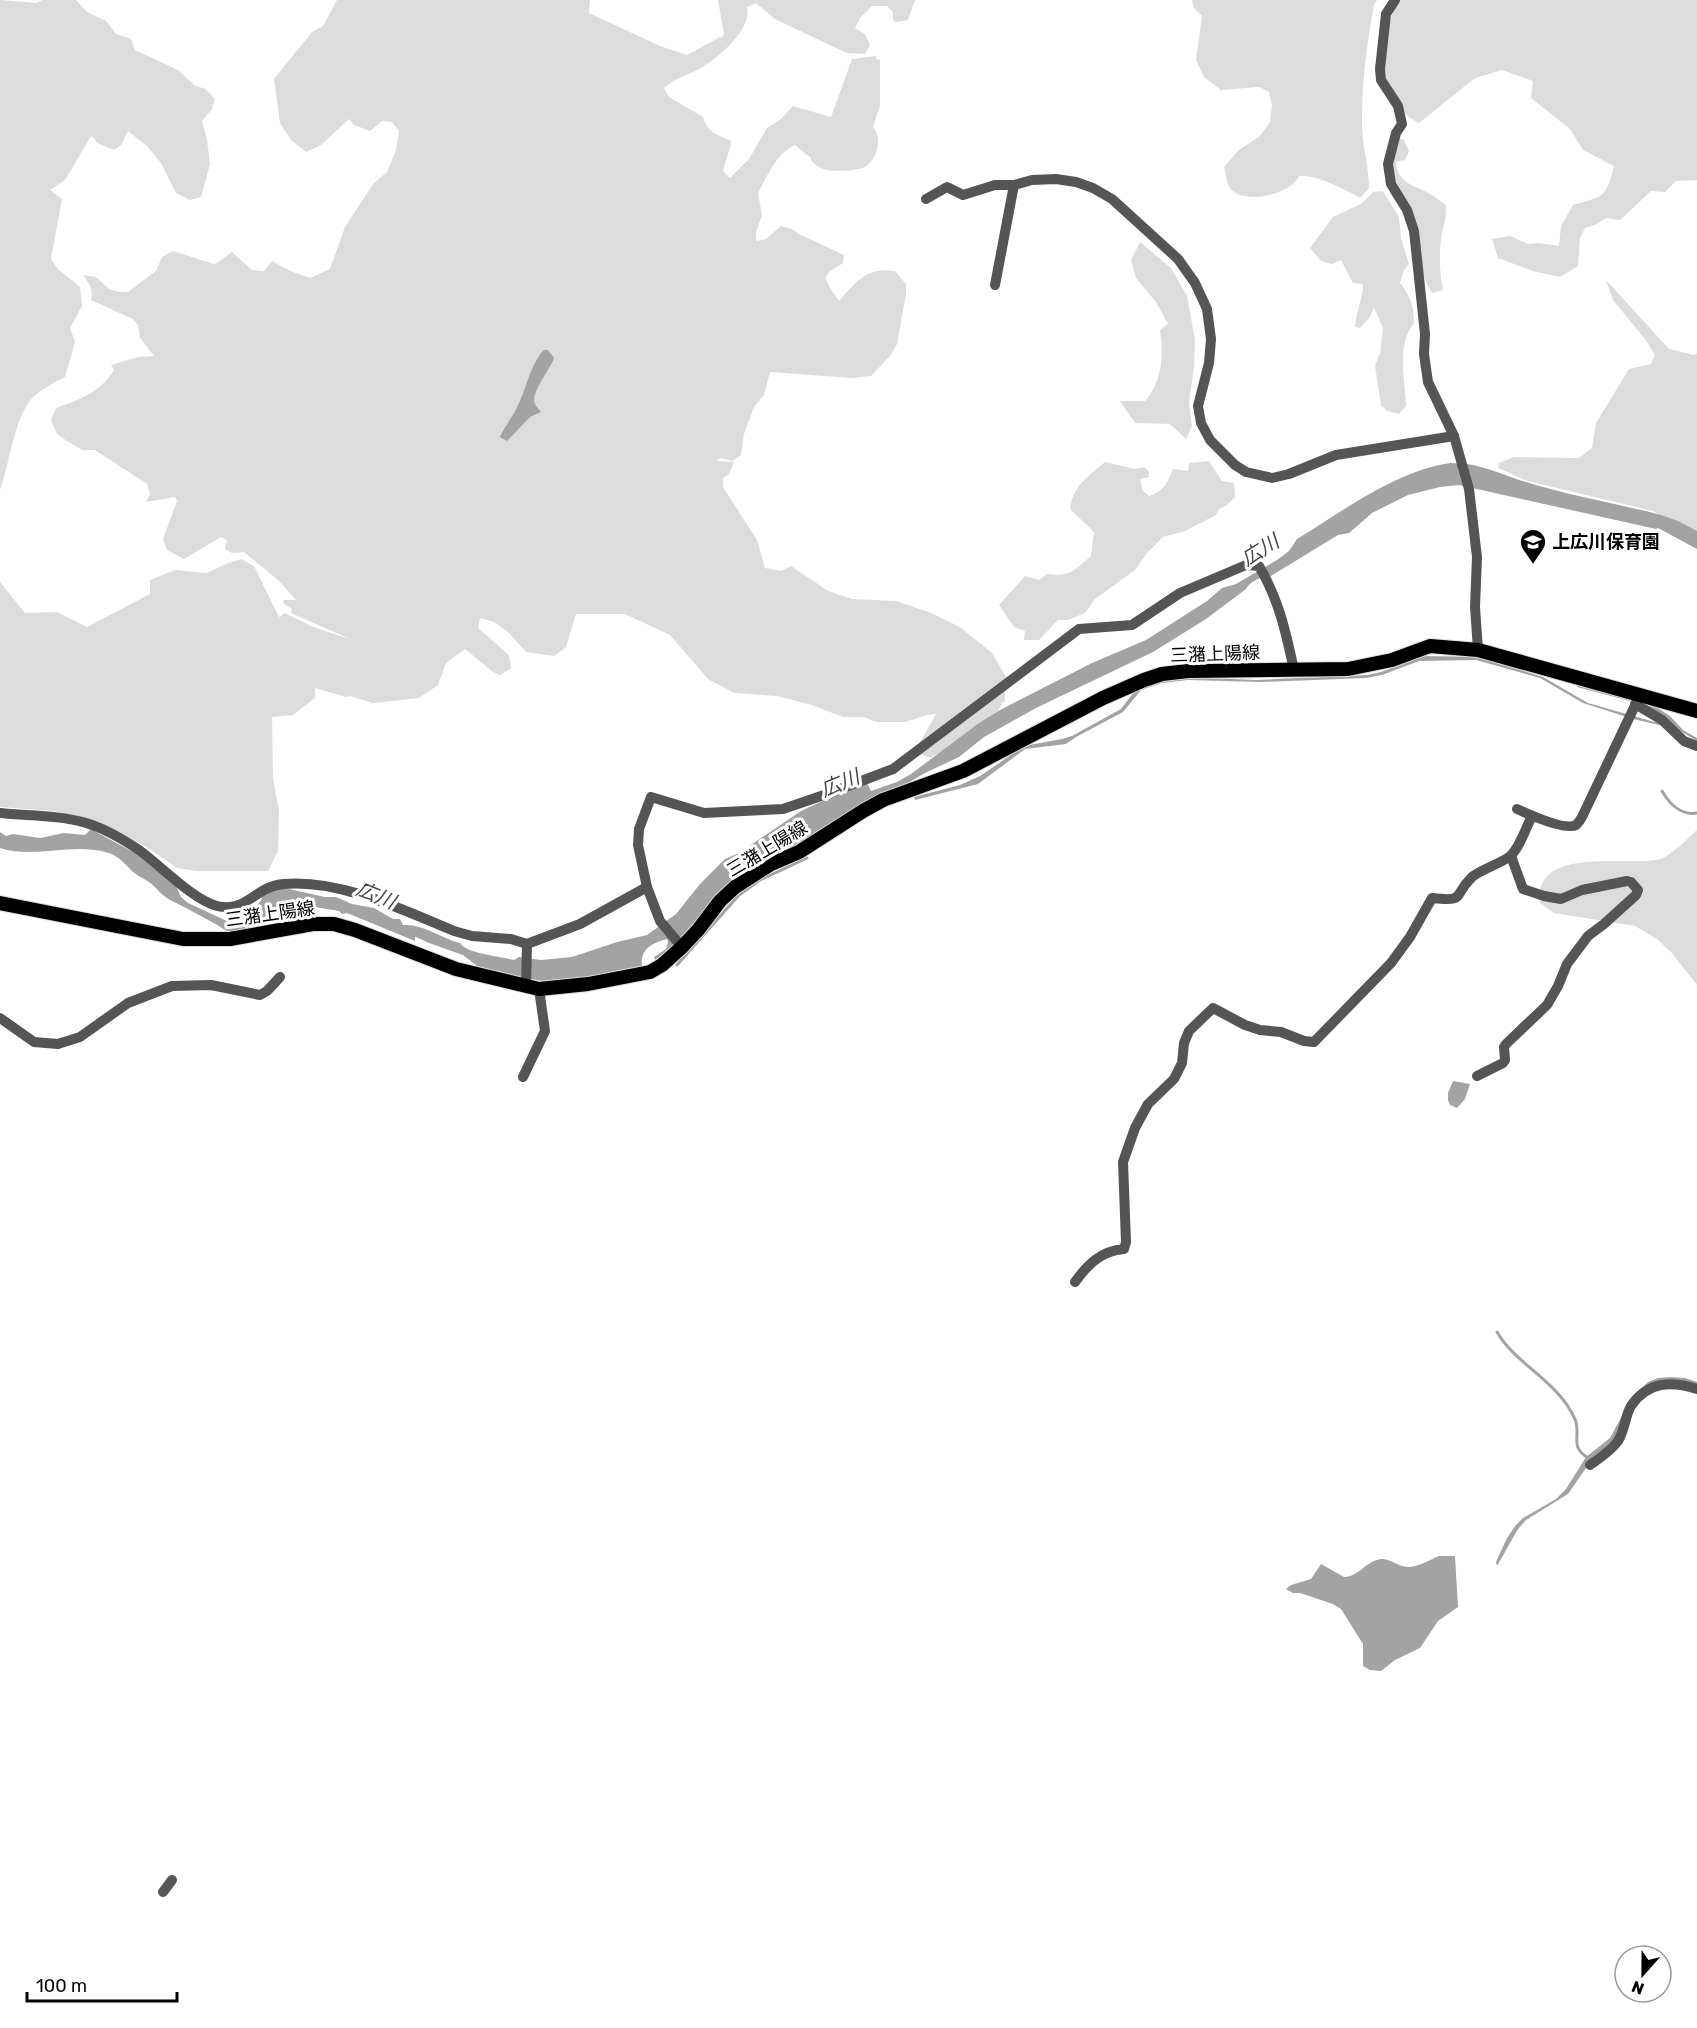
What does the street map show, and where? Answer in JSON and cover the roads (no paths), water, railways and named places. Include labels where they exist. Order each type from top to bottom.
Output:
[{"type":"main road","name":"三潴上陽線","points":[[0,903],[183,939],[230,939],[313,924],[334,924],[456,969],[530,985],[588,984],[650,972],[662,965],[679,944],[698,930],[720,901],[735,887],[756,872],[799,852],[883,800],[963,771],[1103,698],[1162,674],[1188,671],[1348,669],[1392,660],[1430,646],[1478,650],[1638,699],[1697,711]]},
{"type":"street","points":[[1395,0],[1386,14],[1380,69],[1381,80],[1398,106],[1402,124],[1396,133],[1388,164],[1392,184],[1407,210],[1414,231],[1428,382],[1454,436],[1469,489],[1477,557],[1475,607],[1478,650]]},
{"type":"street","points":[[926,199],[947,187],[963,195],[995,185],[1014,185],[1032,180],[1056,179],[1076,182],[1093,188],[1112,199],[1178,259],[1195,283],[1207,309],[1211,339],[1209,363],[1198,406],[1201,423],[1210,440],[1234,465],[1246,472],[1272,478],[1289,474],[1336,455],[1454,436]]},
{"type":"street","points":[[995,285],[1014,185]]},
{"type":"street","points":[[679,944],[660,921],[647,887],[638,845],[639,829],[651,797],[704,813],[783,809],[893,769],[1079,629],[1132,625],[1180,592],[1246,565],[1259,566],[1268,580],[1283,619],[1294,670]]},
{"type":"street","points":[[1517,808],[1532,816],[1567,827],[1577,825],[1638,699],[1684,741],[1697,746]]},
{"type":"street","points":[[0,813],[58,818],[98,827],[136,849],[187,889],[213,905],[237,907],[271,886],[304,884],[347,890],[472,936],[511,939],[527,944],[580,924],[647,887]]},
{"type":"street","points":[[1075,1282],[1093,1261],[1104,1253],[1124,1249],[1126,1242],[1123,1162],[1142,1112],[1174,1079],[1182,1063],[1184,1043],[1189,1032],[1213,1008],[1245,1025],[1260,1030],[1281,1032],[1304,1041],[1314,1041],[1391,963],[1410,937],[1432,898],[1451,900],[1457,898],[1474,875],[1511,856],[1532,816]]},
{"type":"street","points":[[1477,1076],[1503,1063],[1505,1060],[1504,1047],[1547,1005],[1558,986],[1566,964],[1588,936],[1636,895],[1638,890],[1627,881],[1582,890],[1561,899],[1544,896],[1523,889],[1511,856]]},
{"type":"street","points":[[523,1077],[545,1031],[530,985],[527,944]]},
{"type":"street","points":[[0,1018],[34,1042],[58,1044],[80,1037],[128,1003],[172,986],[211,985],[260,995],[280,977]]},
{"type":"street","points":[[1590,1465],[1617,1442],[1631,1407],[1647,1390],[1661,1384],[1681,1384],[1697,1389]]},
{"type":"street","points":[[163,1892],[172,1880]]},
{"type":"waterway","points":[[1662,791],[1676,808],[1686,813],[1697,813]]},
{"type":"waterway","points":[[677,965],[739,895],[760,880],[807,858]]},
{"type":"waterway","points":[[1497,1332],[1512,1351],[1567,1405],[1576,1422],[1577,1446],[1588,1458]]},
{"type":"place","name":"上広川保育園","points":[[1533,565]]},
{"type":"water label","name":"広川","points":[[1260,550]]},
{"type":"water label","name":"広川","points":[[840,783]]},
{"type":"water label","name":"広川","points":[[376,895]]}]
